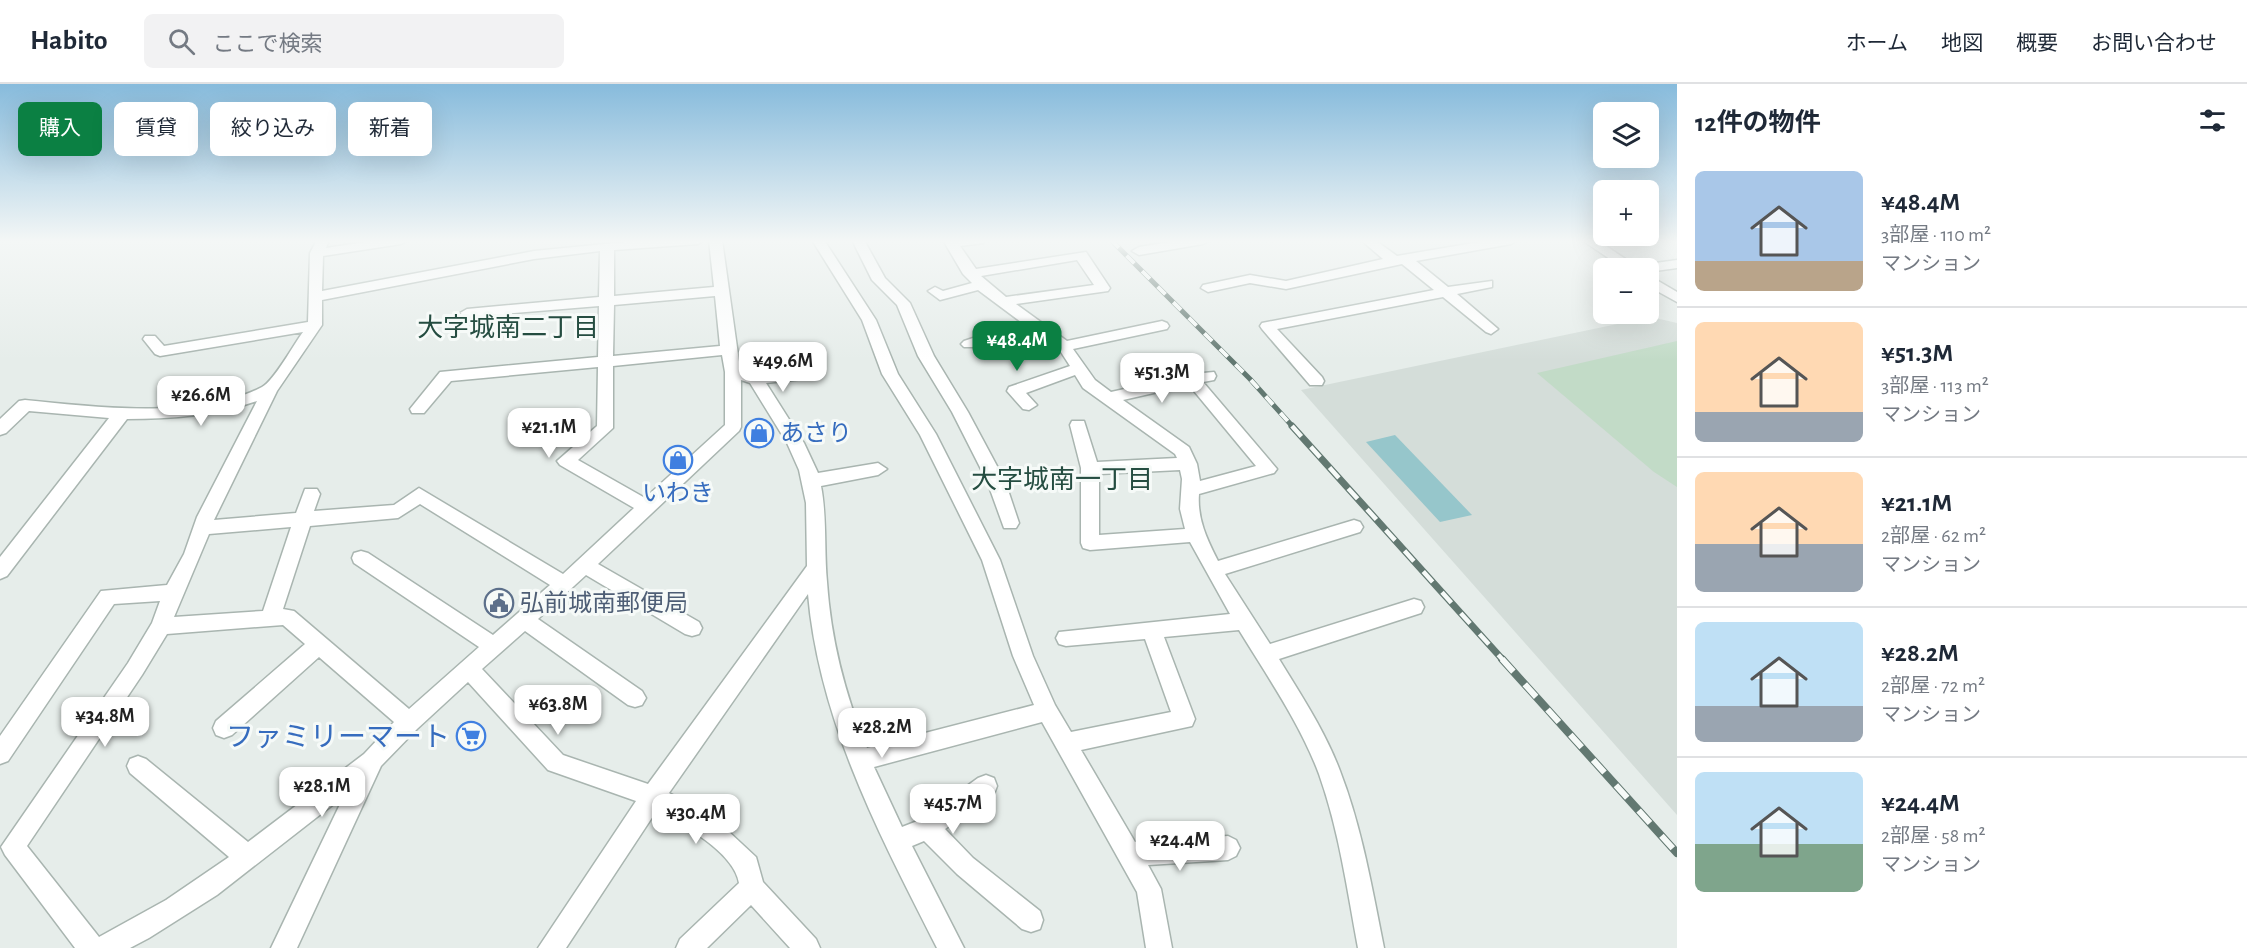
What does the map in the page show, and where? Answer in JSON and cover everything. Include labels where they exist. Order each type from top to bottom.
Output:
[{"type":"street","points":[[91,948],[13,847],[135,669],[161,627],[173,592],[206,517],[270,390],[315,325],[317,280]]},
{"type":"street","points":[[315,297],[394,280]]},
{"type":"street","points":[[606,280],[605,428],[566,461],[646,507]]},
{"type":"street","points":[[104,948],[143,930],[246,856],[373,759],[409,722],[564,584],[733,427],[734,372],[728,350],[720,280]]},
{"type":"street","points":[[844,280],[869,320],[890,374],[928,434],[991,560],[1023,656],[1047,711],[1149,889],[1159,948]]},
{"type":"street","points":[[879,280],[903,303],[926,356],[960,412],[996,481],[1010,523]]},
{"type":"street","points":[[935,291],[940,296],[972,280]]},
{"type":"street","points":[[976,280],[1001,302],[1064,346],[1089,384],[1183,451],[1188,464],[1191,490],[1189,509],[1196,535],[1212,570],[1267,654],[1300,711],[1329,771],[1348,830],[1371,948]]},
{"type":"street","points":[[1001,302],[1103,288],[1098,280]]},
{"type":"street","points":[[1208,288],[1244,280]]},
{"type":"street","points":[[1258,280],[1286,285],[1307,280]]},
{"type":"street","points":[[1429,280],[1491,330]]},
{"type":"street","points":[[1316,381],[1267,326],[1487,284]]},
{"type":"street","points":[[1659,286],[1677,298]]},
{"type":"street","points":[[467,313],[721,291]]},
{"type":"street","points":[[969,344],[1032,323]]},
{"type":"street","points":[[150,339],[160,351],[315,325]]},
{"type":"street","points":[[1064,346],[1162,326]]},
{"type":"street","points":[[417,409],[446,376],[728,350]]},
{"type":"street","points":[[1029,405],[1015,391],[1080,368]]},
{"type":"street","points":[[734,372],[756,379],[806,374]]},
{"type":"street","points":[[1109,398],[1200,378],[1268,469],[1191,490]]},
{"type":"street","points":[[756,379],[795,446],[812,481],[815,502],[816,568],[827,654],[835,691],[861,760],[896,841],[951,948]]},
{"type":"street","points":[[0,429],[25,405],[122,413],[184,412],[243,402],[270,390]]},
{"type":"street","points":[[0,571],[122,413]]},
{"type":"street","points":[[1078,425],[1090,468],[1090,543],[1196,535]]},
{"type":"street","points":[[1090,468],[1188,464]]},
{"type":"street","points":[[812,481],[878,468]]},
{"type":"street","points":[[271,616],[311,494]]},
{"type":"street","points":[[203,528],[398,511],[419,495],[564,584]]},
{"type":"street","points":[[1212,570],[1354,527]]},
{"type":"street","points":[[361,558],[493,645]]},
{"type":"street","points":[[584,565],[692,628]]},
{"type":"street","points":[[551,948],[653,796],[816,568]]},
{"type":"street","points":[[0,754],[108,597],[173,592]]},
{"type":"street","points":[[1267,654],[1414,607]]},
{"type":"street","points":[[161,627],[271,616],[287,617],[409,722]]},
{"type":"street","points":[[523,619],[635,698]]},
{"type":"street","points":[[1066,638],[1244,621]]},
{"type":"street","points":[[1064,743],[1184,719],[1152,631]]},
{"type":"street","points":[[224,728],[318,645]]},
{"type":"street","points":[[468,668],[556,763],[653,796],[705,825],[748,865],[752,888],[807,948]]},
{"type":"street","points":[[861,760],[1047,711]]},
{"type":"street","points":[[284,948],[373,759]]},
{"type":"street","points":[[138,766],[246,856]]},
{"type":"street","points":[[896,841],[928,828],[986,786]]},
{"type":"street","points":[[928,828],[964,866],[1031,920]]},
{"type":"street","points":[[1129,855],[1228,848]]},
{"type":"street","points":[[689,948],[752,888]]},
{"type":"shaded area","points":[[1659,319],[1677,323],[1677,815],[1301,390],[1617,324],[1659,324]]},
{"type":"green space","points":[[1677,341],[1677,487],[1654,472],[1537,373]]},
{"type":"water","points":[[1395,435],[1472,515],[1440,522],[1366,442]]},
{"type":"railway","points":[[1151,280],[1250,379],[1294,428]]},
{"type":"railway","points":[[1292,426],[1503,660]]},
{"type":"railway","points":[[1502,659],[1677,853]]},
{"type":"place","name":"あさり","points":[[759,433]]},
{"type":"place","name":"いわき","points":[[678,460]]},
{"type":"place","name":"弘前城南郵便局","points":[[499,603]]},
{"type":"place","name":"ファミリーマート","points":[[471,736]]},
{"type":"district","name":"大字城南二丁目","points":[[508,327]]},
{"type":"district","name":"大字城南一丁目","points":[[1062,479]]}]
